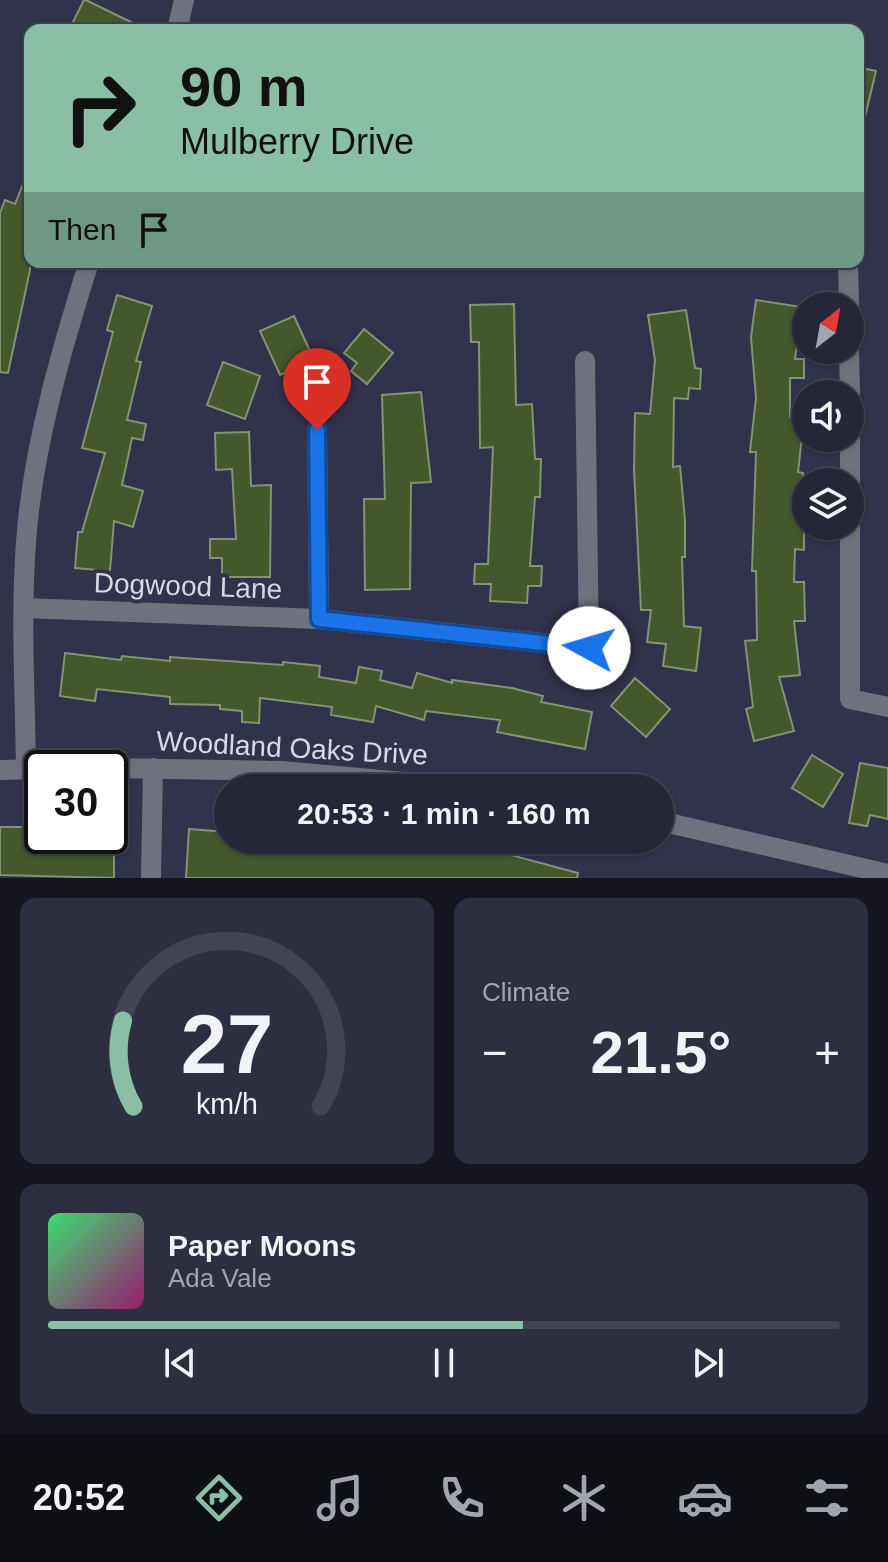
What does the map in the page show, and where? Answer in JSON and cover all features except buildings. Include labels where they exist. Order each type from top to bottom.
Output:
[{"type":"street","points":[[178,24],[184,0]]},
{"type":"street","points":[[33,750],[24,608],[27,528],[41,447],[66,338],[87,268]]},
{"type":"street","points":[[848,268],[849,292]]},
{"type":"street","name":"Dogwood Lane","points":[[24,608],[319,619],[589,648],[585,361]]},
{"type":"street","points":[[317,430],[319,619]]},
{"type":"street","points":[[851,540],[850,699],[888,707]]},
{"type":"street","name":"Woodland Oaks Drive","points":[[128,768],[315,774]]},
{"type":"street","points":[[151,878],[153,768]]},
{"type":"street","points":[[0,770],[24,769]]},
{"type":"street","points":[[674,824],[888,874]]},
{"type":"route","points":[[317,430],[319,619],[589,648]]}]
